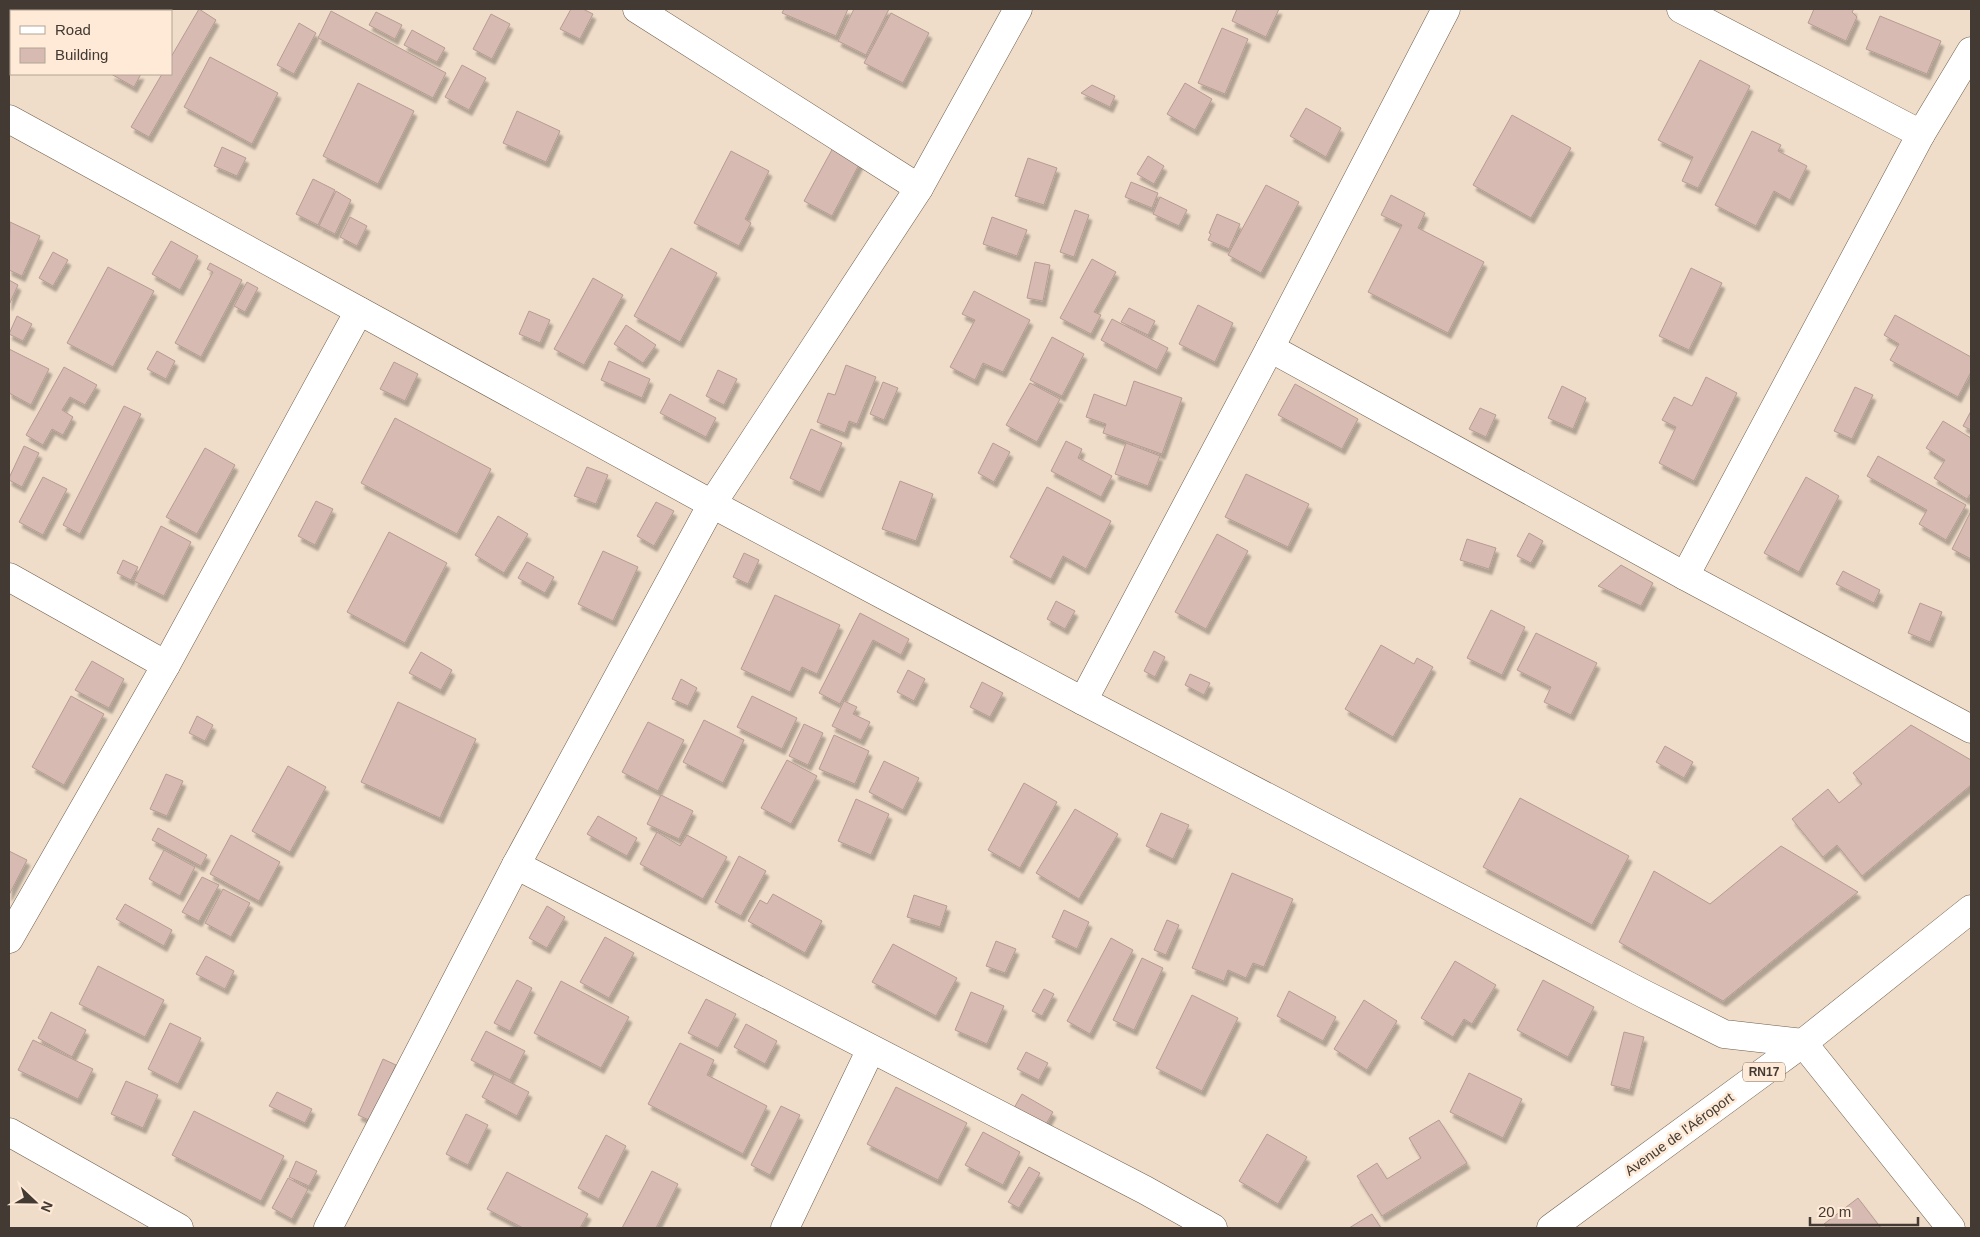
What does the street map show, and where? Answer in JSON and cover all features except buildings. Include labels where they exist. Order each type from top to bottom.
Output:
[{"type":"street","points":[[637,9],[919,188]]},
{"type":"street","points":[[328,1228],[516,865],[712,504],[919,188],[1018,9]]},
{"type":"street","points":[[1083,701],[1270,348],[1446,9]]},
{"type":"street","points":[[1681,9],[1921,134]]},
{"type":"street","points":[[1685,576],[1921,134],[1971,52]]},
{"type":"street","points":[[9,119],[712,504],[1635,990],[1724,1034],[1803,1044],[1951,1228]]},
{"type":"street","points":[[9,939],[166,664],[359,311]]},
{"type":"street","points":[[1270,348],[1685,576],[1971,729]]},
{"type":"street","points":[[9,577],[166,664]]},
{"type":"street","points":[[516,865],[1145,1190],[1213,1228]]},
{"type":"street","name":"Avenue de l'Aéroport","points":[[1551,1228],[1803,1044],[1971,909]]},
{"type":"street","points":[[785,1228],[871,1049]]},
{"type":"street","points":[[9,1132],[179,1228]]}]
